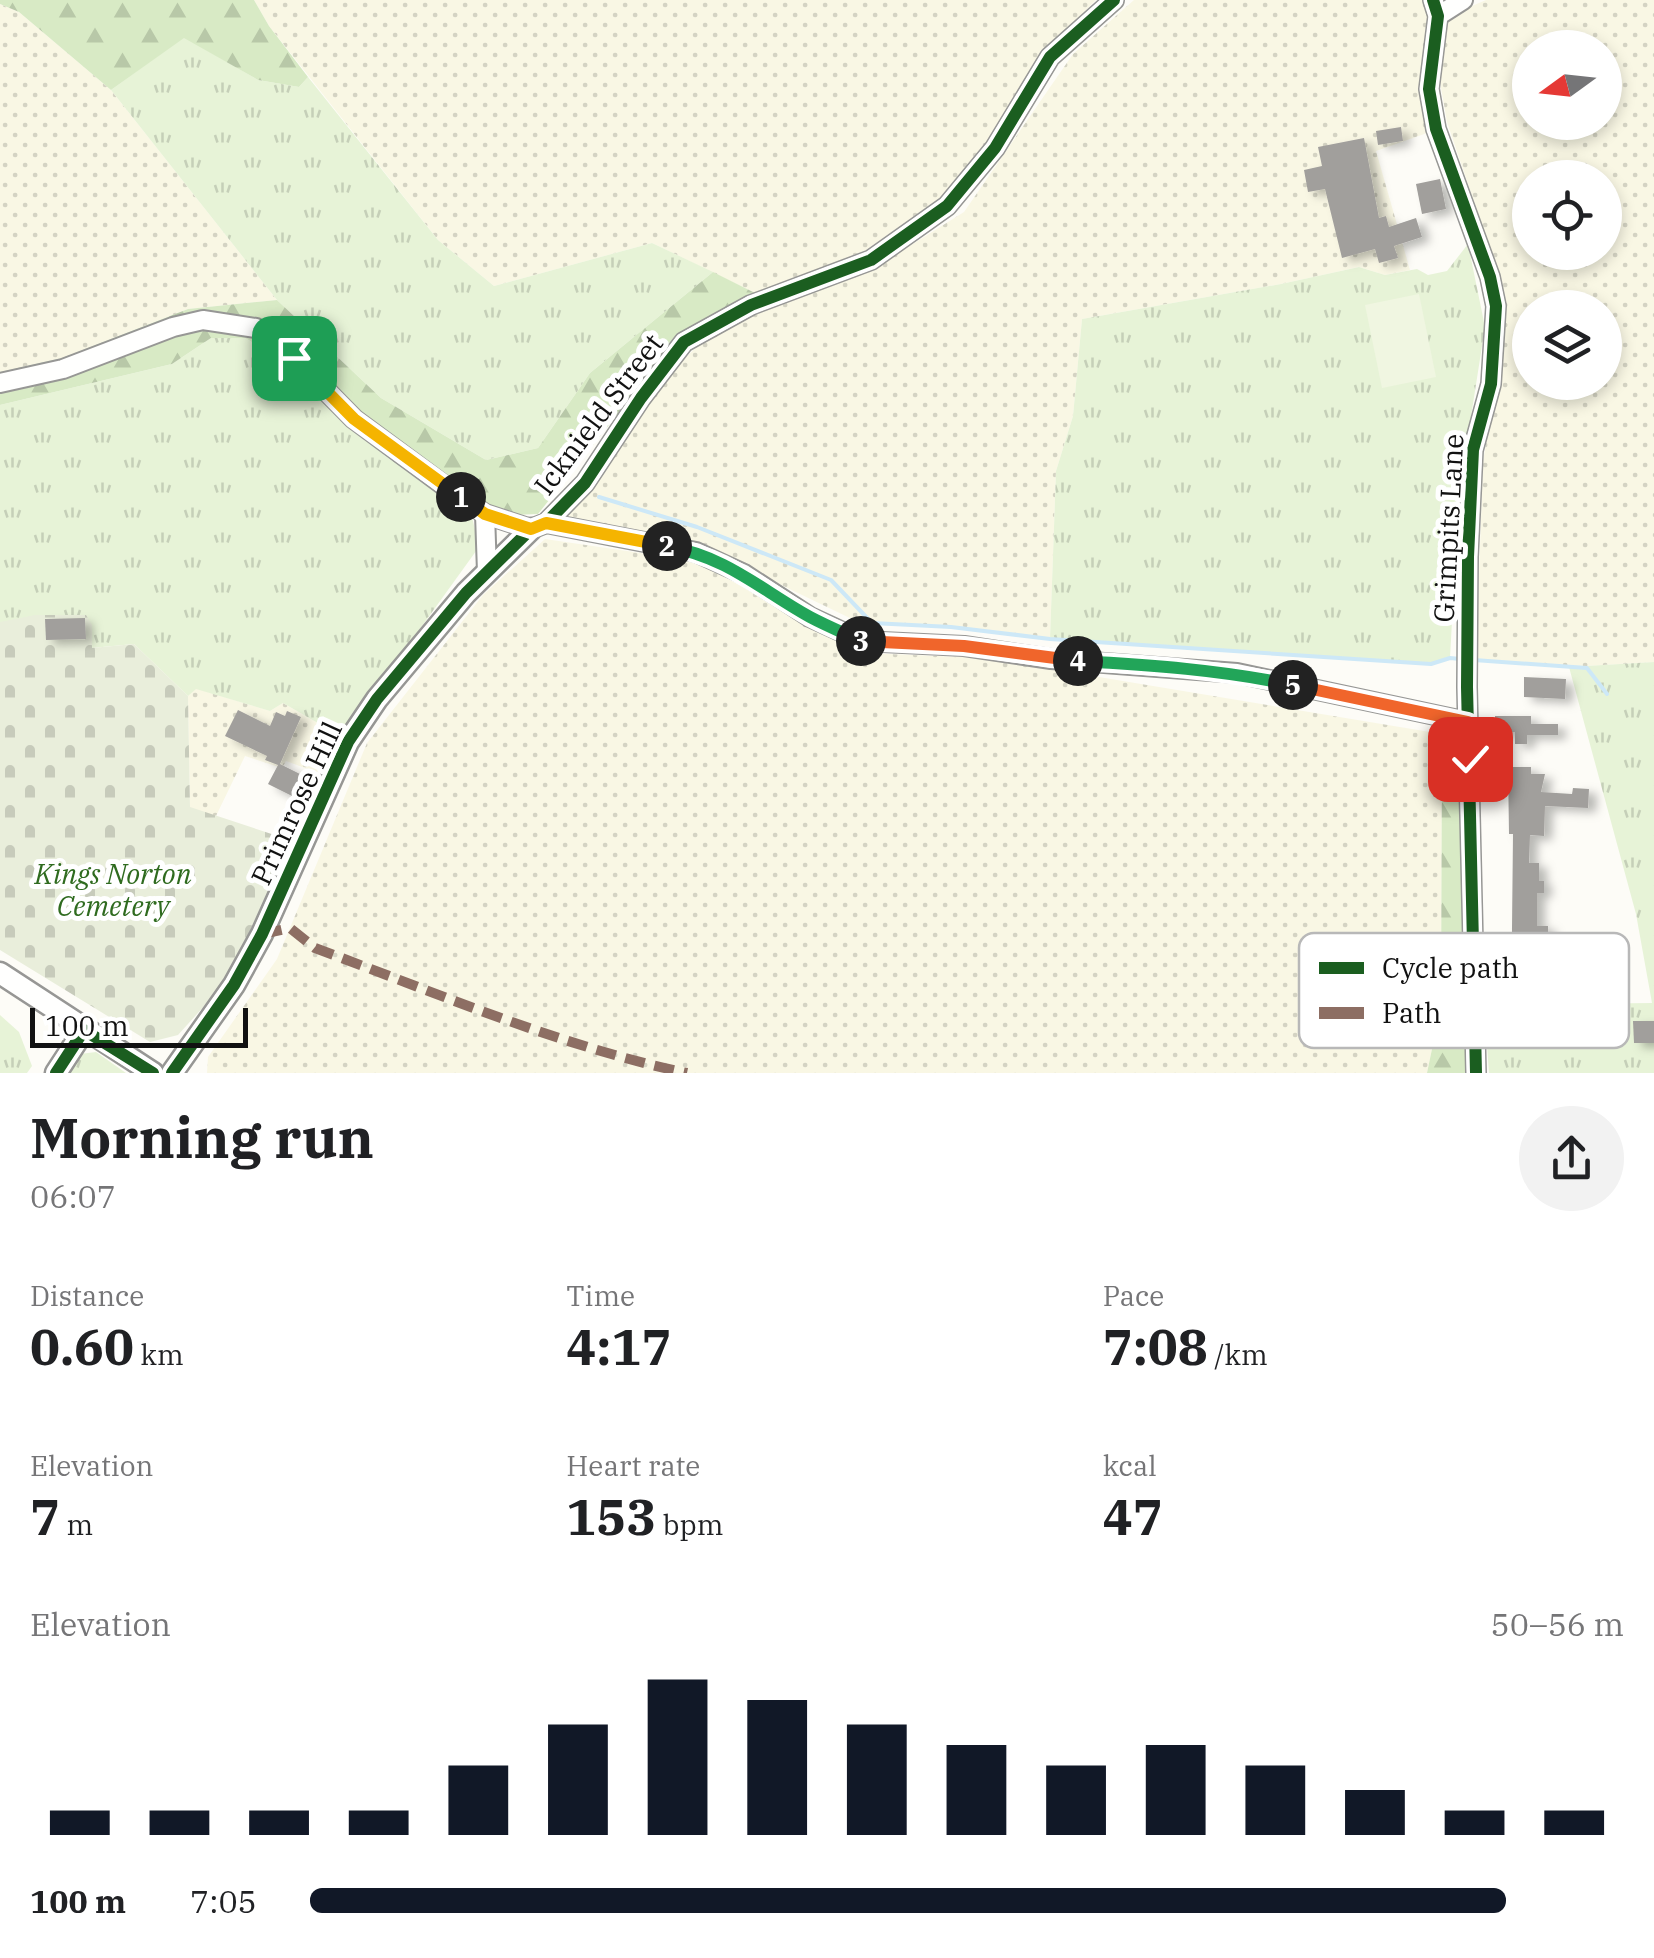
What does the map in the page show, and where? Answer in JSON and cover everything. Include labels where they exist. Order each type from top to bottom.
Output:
[{"type":"street","name":"Icknield Street","points":[[0,382],[63,369],[173,327],[203,320],[256,328],[294,358],[354,419],[485,514],[538,526],[584,483],[640,398],[684,342],[752,305],[871,260],[948,206],[995,148],[1050,57],[1114,0]]},
{"type":"street","points":[[1435,8],[1463,0]]},
{"type":"street","name":"Grimpits Lane","points":[[1435,8],[1429,89],[1435,122],[1490,277],[1496,306],[1491,384],[1473,450],[1468,722],[1473,933]]},
{"type":"street","points":[[485,514],[488,572]]},
{"type":"street","name":"Primrose Hill","points":[[172,1073],[234,984],[262,934],[348,742],[378,699],[488,572],[538,526]]},
{"type":"street","points":[[538,526],[696,552],[744,574],[810,617],[862,641],[964,646],[1051,659],[1237,673],[1468,722]]},
{"type":"street","points":[[0,974],[153,1073]]},
{"type":"street","points":[[56,1073],[84,1030]]},
{"type":"street","name":"Grimpits Lane","points":[[1475,1048],[1476,1073]]},
{"type":"shaded area","points":[[254,0],[1096,0],[1042,54],[993,136],[947,193],[866,250],[757,294],[652,243],[494,286],[438,240],[269,26]]},
{"type":"shaded area","points":[[1134,0],[1423,0],[1429,16],[1421,106],[1430,132],[1376,151],[1410,270],[1385,275],[1359,267],[1082,319],[1073,416],[1056,471],[1050,639],[854,620],[694,543],[564,519],[675,368],[713,331],[868,272],[964,212],[1073,54]]},
{"type":"shaded area","points":[[1486,0],[1654,0],[1654,662],[1569,667],[1476,661],[1483,462],[1506,318],[1489,246],[1447,122],[1440,82],[1448,22],[1458,12]]},
{"type":"shaded area","points":[[0,4],[19,12],[111,90],[277,300],[188,309],[62,358],[0,372]]},
{"type":"shaded area","points":[[545,539],[695,561],[864,653],[985,658],[1442,734],[1441,933],[1299,933],[1299,1048],[1432,1048],[1427,1073],[207,1073],[208,1057],[277,959],[367,743],[483,595]]},
{"type":"shaded area","points":[[195,688],[270,711],[283,703],[342,737],[324,775],[286,761],[282,768],[245,756],[216,816],[190,808],[188,696]]},
{"type":"green space","points":[[0,0],[254,0],[308,77],[299,87],[258,80],[184,38],[111,90],[19,12],[0,4]]},
{"type":"green space","points":[[184,37],[258,80],[299,87],[308,77],[438,240],[494,286],[652,243],[713,272],[590,373],[538,448],[486,460],[381,398],[277,300],[111,90]]},
{"type":"green space","points":[[1468,244],[1485,327],[1459,493],[1450,658],[1431,664],[1050,639],[1056,471],[1073,416],[1082,319],[1359,267],[1385,275],[1417,269],[1428,275],[1447,271]]},
{"type":"green space","points":[[713,272],[757,294],[682,333],[538,514],[472,517],[374,448],[286,361],[245,338],[211,338],[172,364],[0,405],[0,372],[62,358],[188,309],[277,300],[381,398],[486,460],[538,448],[590,373]]},
{"type":"green space","points":[[1419,294],[1436,377],[1382,388],[1365,305]]},
{"type":"green space","points":[[211,338],[245,338],[286,361],[374,448],[472,517],[479,547],[342,737],[283,703],[270,711],[196,689],[188,696],[134,644],[92,648],[92,625],[0,622],[0,405],[172,364]]},
{"type":"green space","name":"Kings Norton Cemetery","points":[[35,615],[86,615],[92,625],[92,648],[134,644],[188,696],[190,807],[293,841],[225,983],[178,1035],[150,1042],[0,950],[0,622]]},
{"type":"green space","points":[[1654,662],[1654,1073],[1489,1073],[1487,1048],[1629,1048],[1629,1003],[1652,1003],[1636,914],[1569,667]]},
{"type":"green space","points":[[1442,734],[1458,739],[1467,933],[1441,933]]},
{"type":"green space","points":[[0,1015],[19,1032],[32,1066],[27,1073],[0,1073]]},
{"type":"green space","points":[[1432,1048],[1472,1048],[1473,1073],[1427,1073]]},
{"type":"green space","points":[[96,1052],[126,1073],[69,1073],[80,1054]]},
{"type":"building","points":[[1401,127],[1403,141],[1378,145],[1376,131]]},
{"type":"building","points":[[1364,138],[1379,218],[1386,216],[1389,227],[1416,218],[1422,237],[1394,246],[1398,258],[1379,263],[1375,249],[1342,258],[1325,189],[1308,192],[1304,170],[1322,166],[1318,147]]},
{"type":"building","points":[[1440,179],[1446,209],[1422,214],[1416,184]]},
{"type":"building","points":[[85,618],[86,639],[46,640],[45,619]]},
{"type":"building","points":[[1524,677],[1566,679],[1565,699],[1524,697]]},
{"type":"building","points":[[238,710],[270,726],[276,712],[285,716],[287,711],[301,717],[280,764],[302,775],[292,796],[268,784],[278,765],[225,736]]},
{"type":"building","points":[[1495,716],[1531,716],[1531,724],[1558,724],[1558,735],[1527,735],[1527,744],[1515,744],[1515,732],[1495,732]]},
{"type":"building","points":[[1508,767],[1531,767],[1531,774],[1545,774],[1541,792],[1572,794],[1573,788],[1589,789],[1588,808],[1545,806],[1544,836],[1530,835],[1529,863],[1539,863],[1539,881],[1544,881],[1544,893],[1537,893],[1537,926],[1548,926],[1548,933],[1512,933],[1513,834],[1509,834]]},
{"type":"building","points":[[1633,1021],[1654,1021],[1654,1043],[1634,1043]]},
{"type":"waterway","points":[[599,497],[697,527],[831,580],[872,623],[1431,664],[1460,659]]},
{"type":"waterway","points":[[1474,660],[1587,668],[1607,694]]},
{"type":"marked path","points":[[262,934],[290,928],[315,948],[499,1017],[592,1048],[687,1073]]},
{"type":"cycle path","points":[[172,1073],[234,985],[262,934],[348,742],[377,699],[466,593],[585,483],[641,398],[684,342],[751,305],[871,260],[947,206],[995,148],[1050,57],[1114,0]]},
{"type":"cycle path","points":[[1433,0],[1438,16],[1429,89],[1436,129],[1490,277],[1496,306],[1491,384],[1473,450],[1468,557],[1473,933]]},
{"type":"cycle path","points":[[56,1073],[84,1030],[153,1073]]},
{"type":"cycle path","points":[[1475,1048],[1476,1073]]},
{"type":"route","points":[[294,358],[354,419],[485,514],[531,529],[546,523],[696,552],[744,574],[810,617],[862,641],[964,646],[1051,659],[1237,673],[1468,722],[1470,759]]}]
